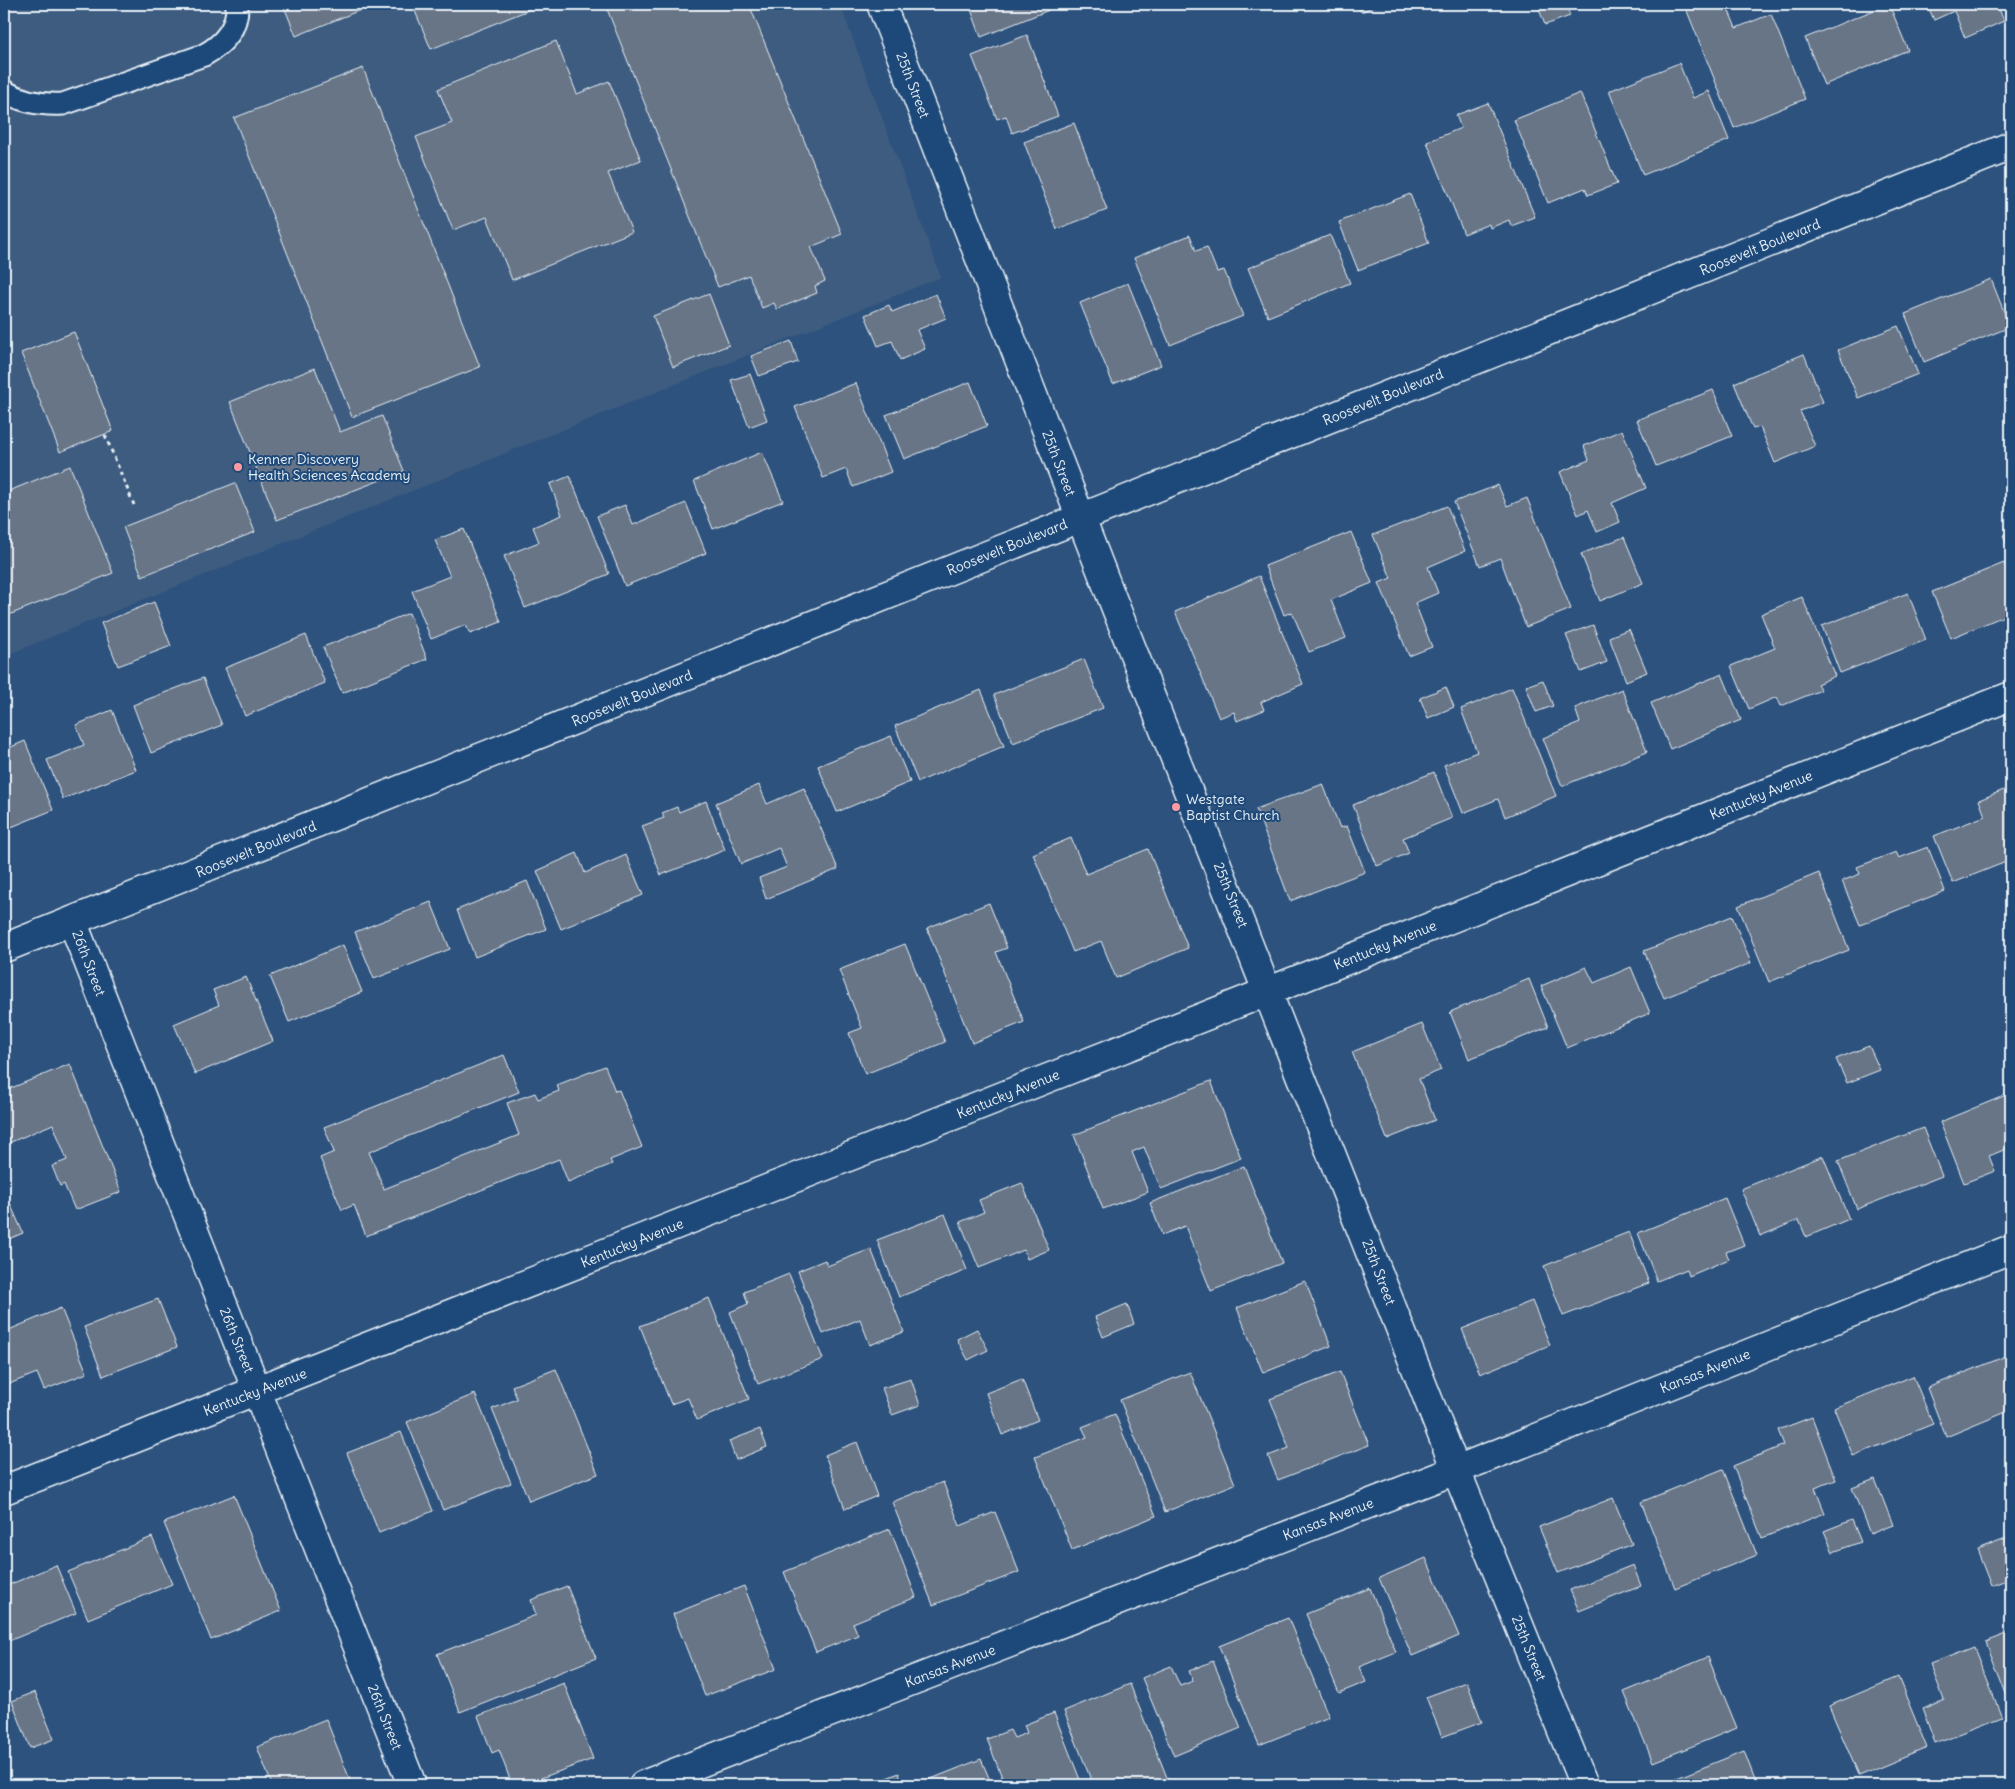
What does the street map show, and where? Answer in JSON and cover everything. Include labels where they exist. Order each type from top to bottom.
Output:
[{"type":"street","name":"25th Street","points":[[881,4],[1080,518],[1269,991],[1456,1470],[1584,1785]]},
{"type":"street","name":"Roosevelt Boulevard","points":[[4,948],[2011,146]]},
{"type":"street","name":"Kentucky Avenue","points":[[4,1490],[2011,696]]},
{"type":"street","name":"26th Street","points":[[73,922],[412,1785]]},
{"type":"street","name":"Kansas Avenue","points":[[643,1785],[1456,1470],[2011,1249]]},
{"type":"lane","points":[[4,90],[23,100],[47,105],[64,104],[204,55],[217,48],[228,38],[235,24],[237,4]]},
{"type":"path","points":[[105,435],[134,505]]},
{"type":"shaded area","name":"Kenner Discovery Health Sciences Academy","points":[[4,4],[840,4],[941,277],[4,656]]},
{"type":"building","points":[[283,4],[375,4],[296,36]]},
{"type":"building","points":[[412,4],[528,4],[531,9],[431,49]]},
{"type":"building","points":[[605,4],[749,4],[842,234],[811,247],[825,281],[815,286],[817,293],[777,309],[774,303],[762,308],[749,275],[718,287]]},
{"type":"building","points":[[969,4],[1047,4],[1049,10],[981,37]]},
{"type":"building","points":[[1357,4],[1379,4],[1361,12]]},
{"type":"building","points":[[1537,4],[1566,4],[1570,16],[1545,25]]},
{"type":"building","points":[[1612,4],[1631,4],[1614,10]]},
{"type":"building","points":[[1690,4],[1726,4],[1736,28],[1771,14],[1805,99],[1734,128],[1685,6]]},
{"type":"building","points":[[1889,4],[1908,50],[1824,85],[1805,38]]},
{"type":"building","points":[[1927,4],[1997,4],[2004,21],[1965,38],[1954,11],[1934,20]]},
{"type":"building","points":[[1027,35],[1058,116],[1012,133],[1006,116],[997,119],[972,56]]},
{"type":"building","points":[[556,41],[577,94],[609,81],[641,160],[608,173],[632,232],[512,280],[487,217],[453,230],[416,137],[452,123],[438,89]]},
{"type":"building","points":[[1679,63],[1693,98],[1709,91],[1729,140],[1643,175],[1609,91]]},
{"type":"building","points":[[363,68],[480,367],[352,417],[234,118]]},
{"type":"building","points":[[1580,93],[1617,184],[1588,195],[1585,188],[1548,203],[1514,120]]},
{"type":"building","points":[[1488,103],[1535,217],[1511,226],[1509,220],[1490,228],[1489,224],[1464,234],[1427,142],[1461,128],[1456,115]]},
{"type":"building","points":[[1074,123],[1107,210],[1057,229],[1024,142]]},
{"type":"building","points":[[1410,194],[1429,243],[1358,270],[1339,222]]},
{"type":"building","points":[[1190,235],[1196,251],[1207,247],[1217,272],[1224,270],[1243,316],[1170,345],[1134,258]]},
{"type":"building","points":[[1330,235],[1350,283],[1268,317],[1248,268]]},
{"type":"building","points":[[1991,279],[2010,327],[1924,362],[1905,314]]},
{"type":"building","points":[[1128,283],[1161,365],[1113,384],[1080,303]]},
{"type":"building","points":[[2011,289],[2011,310],[2004,292]]},
{"type":"building","points":[[709,294],[729,345],[673,367],[653,316]]},
{"type":"building","points":[[936,294],[946,318],[917,330],[925,349],[900,360],[892,341],[878,346],[865,315],[889,305],[892,312]]},
{"type":"building","points":[[1898,326],[1918,374],[1858,398],[1838,350]]},
{"type":"building","points":[[74,332],[113,431],[60,452],[21,353]]},
{"type":"building","points":[[791,341],[798,362],[759,376],[751,356]]},
{"type":"building","points":[[1804,354],[1823,402],[1800,411],[1815,446],[1775,463],[1760,427],[1753,429],[1734,383]]},
{"type":"building","points":[[315,368],[340,432],[382,416],[404,471],[277,520],[230,402]]},
{"type":"building","points":[[750,374],[767,420],[749,427],[731,380]]},
{"type":"building","points":[[970,382],[987,426],[904,459],[886,415]]},
{"type":"building","points":[[856,383],[891,472],[853,487],[846,469],[823,478],[795,407]]},
{"type":"building","points":[[1713,390],[1732,436],[1656,466],[1637,420]]},
{"type":"building","points":[[1622,430],[1646,488],[1612,503],[1620,522],[1597,532],[1588,510],[1578,515],[1560,472],[1589,460],[1584,446]]},
{"type":"building","points":[[762,452],[783,501],[713,529],[694,481]]},
{"type":"building","points":[[70,466],[113,573],[4,617],[4,493]]},
{"type":"building","points":[[570,476],[609,574],[525,608],[504,556],[539,542],[533,527],[562,515],[550,484]]},
{"type":"building","points":[[235,483],[255,532],[142,576],[123,527]]},
{"type":"building","points":[[1498,485],[1507,506],[1527,498],[1571,609],[1526,627],[1500,558],[1480,566],[1454,502]]},
{"type":"building","points":[[686,503],[706,553],[625,586],[597,516],[625,505],[633,525]]},
{"type":"building","points":[[1447,506],[1465,551],[1428,567],[1438,593],[1415,603],[1432,647],[1409,656],[1379,583],[1391,578],[1373,535]]},
{"type":"building","points":[[464,529],[501,622],[470,634],[466,625],[431,639],[412,591],[450,576],[435,540]]},
{"type":"building","points":[[1351,532],[1372,583],[1331,600],[1346,638],[1309,652],[1292,612],[1284,615],[1265,566]]},
{"type":"building","points":[[2011,532],[2011,555],[2003,535]]},
{"type":"building","points":[[1624,537],[1643,583],[1600,601],[1581,554]]},
{"type":"building","points":[[2004,563],[2011,581],[2011,613],[1951,638],[1932,592]]},
{"type":"building","points":[[1259,576],[1303,684],[1261,702],[1264,710],[1237,721],[1234,712],[1219,718],[1175,612]]},
{"type":"building","points":[[1908,593],[1926,640],[1840,673],[1822,626]]},
{"type":"building","points":[[1802,597],[1835,676],[1817,684],[1821,690],[1781,706],[1777,697],[1749,709],[1731,666],[1775,648],[1761,614]]},
{"type":"building","points":[[154,602],[171,646],[118,666],[101,623]]},
{"type":"building","points":[[409,613],[427,659],[342,693],[323,647]]},
{"type":"building","points":[[1593,625],[1607,662],[1581,672],[1566,635]]},
{"type":"building","points":[[1629,629],[1647,672],[1626,681],[1609,637]]},
{"type":"building","points":[[306,635],[325,683],[245,716],[225,668]]},
{"type":"building","points":[[1084,659],[1103,708],[1013,743],[994,695]]},
{"type":"building","points":[[1722,674],[1741,720],[1670,749],[1651,703]]},
{"type":"building","points":[[203,678],[222,725],[151,753],[133,705]]},
{"type":"building","points":[[1543,680],[1553,706],[1536,712],[1526,686]]},
{"type":"building","points":[[1446,687],[1454,707],[1428,718],[1420,698]]},
{"type":"building","points":[[1512,688],[1556,796],[1505,817],[1498,799],[1463,813],[1444,765],[1477,752],[1461,709]]},
{"type":"building","points":[[1622,689],[1647,752],[1562,786],[1543,738],[1580,723],[1575,708]]},
{"type":"building","points":[[981,690],[1004,746],[918,782],[895,726]]},
{"type":"building","points":[[112,710],[136,770],[63,799],[47,760],[84,745],[76,725]]},
{"type":"building","points":[[891,736],[910,782],[837,812],[818,766]]},
{"type":"building","points":[[25,741],[53,810],[4,830],[4,750]]},
{"type":"building","points":[[1434,772],[1452,818],[1403,838],[1409,853],[1377,866],[1353,805]]},
{"type":"building","points":[[1323,784],[1340,828],[1347,826],[1365,872],[1290,901],[1256,809]]},
{"type":"building","points":[[759,785],[767,804],[804,788],[838,869],[766,899],[759,878],[787,867],[779,848],[741,864],[716,803]]},
{"type":"building","points":[[2011,787],[2011,860],[1953,883],[1934,836],[1985,816],[1979,800]]},
{"type":"building","points":[[706,801],[725,850],[661,875],[642,826],[664,818],[662,813],[677,807],[679,812]]},
{"type":"building","points":[[1071,838],[1086,874],[1148,849],[1188,948],[1116,978],[1101,941],[1073,952],[1033,854]]},
{"type":"building","points":[[1928,847],[1945,891],[1860,925],[1842,881],[1860,874],[1857,867],[1896,852],[1899,858]]},
{"type":"building","points":[[577,853],[585,873],[626,855],[643,895],[561,929],[537,871]]},
{"type":"building","points":[[1819,873],[1849,950],[1769,982],[1738,906]]},
{"type":"building","points":[[527,881],[546,929],[475,957],[457,910]]},
{"type":"building","points":[[431,902],[450,949],[374,979],[355,932]]},
{"type":"building","points":[[989,903],[1007,948],[996,952],[1024,1022],[972,1043],[927,928]]},
{"type":"building","points":[[1732,916],[1751,963],[1664,998],[1644,951]]},
{"type":"building","points":[[905,944],[945,1042],[865,1074],[849,1033],[862,1028],[839,970]]},
{"type":"building","points":[[343,945],[362,992],[289,1022],[270,976]]},
{"type":"building","points":[[1586,967],[1594,983],[1631,967],[1650,1013],[1567,1048],[1541,986]]},
{"type":"building","points":[[246,977],[273,1041],[195,1074],[174,1024],[219,1005],[213,990]]},
{"type":"building","points":[[1529,979],[1548,1027],[1469,1059],[1450,1012]]},
{"type":"building","points":[[1422,1024],[1441,1070],[1419,1079],[1435,1120],[1387,1139],[1352,1052]]},
{"type":"building","points":[[1869,1046],[1880,1070],[1847,1083],[1836,1059]]},
{"type":"building","points":[[504,1055],[519,1092],[369,1152],[384,1189],[519,1135],[507,1103],[535,1093],[538,1099],[559,1091],[557,1085],[605,1066],[615,1091],[619,1090],[642,1147],[610,1160],[612,1164],[568,1182],[559,1159],[366,1236],[354,1205],[342,1210],[320,1158],[334,1152],[324,1127]]},
{"type":"building","points":[[70,1064],[121,1192],[75,1210],[64,1184],[60,1186],[52,1166],[67,1160],[53,1124],[4,1145],[4,1091]]},
{"type":"building","points":[[1211,1081],[1241,1158],[1161,1189],[1144,1147],[1132,1152],[1148,1192],[1103,1209],[1074,1135]]},
{"type":"building","points":[[2011,1093],[2011,1147],[1989,1156],[1995,1171],[1964,1183],[1940,1122]]},
{"type":"building","points":[[1923,1128],[1942,1176],[1857,1209],[1838,1161]]},
{"type":"building","points":[[1823,1156],[1849,1219],[1806,1237],[1799,1220],[1760,1236],[1741,1189]]},
{"type":"building","points":[[1244,1166],[1282,1263],[1211,1291],[1185,1226],[1162,1235],[1150,1203]]},
{"type":"building","points":[[1022,1183],[1049,1250],[1027,1259],[1024,1250],[979,1268],[960,1222],[984,1212],[979,1200]]},
{"type":"building","points":[[1725,1198],[1744,1245],[1726,1252],[1729,1259],[1689,1276],[1687,1269],[1657,1281],[1638,1233]]},
{"type":"building","points":[[9,1201],[23,1233],[4,1241],[4,1203]]},
{"type":"building","points":[[945,1214],[967,1270],[899,1297],[877,1240]]},
{"type":"building","points":[[1629,1232],[1649,1283],[1563,1316],[1544,1266]]},
{"type":"building","points":[[871,1249],[904,1332],[870,1345],[860,1319],[823,1334],[798,1271],[825,1260],[827,1266]]},
{"type":"building","points":[[789,1274],[823,1359],[758,1384],[730,1312],[748,1304],[744,1292]]},
{"type":"building","points":[[1305,1281],[1331,1346],[1263,1373],[1237,1308]]},
{"type":"building","points":[[709,1298],[749,1399],[697,1420],[688,1398],[671,1404],[640,1326]]},
{"type":"building","points":[[158,1299],[177,1347],[103,1376],[84,1327]]},
{"type":"building","points":[[1532,1301],[1550,1345],[1480,1374],[1462,1329]]},
{"type":"building","points":[[1127,1304],[1134,1324],[1103,1337],[1095,1317]]},
{"type":"building","points":[[61,1308],[87,1373],[44,1390],[37,1373],[4,1386],[4,1332]]},
{"type":"building","points":[[977,1329],[988,1350],[968,1360],[957,1339]]},
{"type":"building","points":[[2011,1354],[2011,1410],[1946,1437],[1927,1388]]},
{"type":"building","points":[[556,1369],[598,1474],[529,1501],[492,1409],[517,1399],[512,1386]]},
{"type":"building","points":[[1190,1372],[1235,1484],[1165,1512],[1120,1400]]},
{"type":"building","points":[[1340,1372],[1369,1445],[1278,1480],[1268,1456],[1289,1448],[1270,1399]]},
{"type":"building","points":[[1913,1376],[1933,1424],[1853,1456],[1834,1408]]},
{"type":"building","points":[[911,1379],[920,1405],[892,1415],[882,1388]]},
{"type":"building","points":[[1022,1379],[1038,1420],[1002,1435],[986,1393]]},
{"type":"building","points":[[475,1394],[511,1483],[443,1510],[407,1422]]},
{"type":"building","points":[[1115,1414],[1156,1516],[1072,1550],[1035,1457],[1087,1437],[1082,1427]]},
{"type":"building","points":[[1812,1417],[1836,1480],[1815,1488],[1825,1513],[1762,1538],[1733,1466],[1784,1445],[1778,1430]]},
{"type":"building","points":[[760,1429],[767,1447],[736,1460],[729,1441]]},
{"type":"building","points":[[401,1432],[433,1511],[379,1533],[347,1453]]},
{"type":"building","points":[[857,1442],[877,1496],[845,1509],[825,1455]]},
{"type":"building","points":[[1723,1469],[1757,1555],[1675,1588],[1641,1502]]},
{"type":"building","points":[[1875,1479],[1893,1525],[1870,1534],[1852,1488]]},
{"type":"building","points":[[943,1482],[960,1526],[995,1512],[1019,1572],[933,1605],[892,1502]]},
{"type":"building","points":[[234,1495],[281,1611],[211,1640],[164,1523]]},
{"type":"building","points":[[1613,1498],[1632,1544],[1558,1573],[1539,1527]]},
{"type":"building","points":[[1852,1520],[1861,1542],[1833,1552],[1824,1531]]},
{"type":"building","points":[[890,1529],[916,1597],[853,1623],[858,1635],[816,1652],[784,1572]]},
{"type":"building","points":[[152,1537],[172,1584],[88,1619],[68,1572]]},
{"type":"building","points":[[2011,1537],[2011,1578],[1991,1586],[1977,1550]]},
{"type":"building","points":[[1426,1558],[1459,1636],[1412,1656],[1379,1578]]},
{"type":"building","points":[[56,1565],[76,1613],[4,1643],[4,1587]]},
{"type":"building","points":[[1633,1565],[1641,1586],[1579,1611],[1570,1590]]},
{"type":"building","points":[[567,1586],[596,1658],[460,1712],[437,1654],[536,1615],[531,1600]]},
{"type":"building","points":[[744,1586],[776,1669],[705,1696],[673,1614]]},
{"type":"building","points":[[1370,1588],[1396,1652],[1359,1667],[1366,1682],[1339,1693],[1306,1614]]},
{"type":"building","points":[[1288,1618],[1329,1717],[1259,1745],[1219,1646]]},
{"type":"building","points":[[2011,1632],[2011,1709],[1985,1642]]},
{"type":"building","points":[[1974,1647],[2002,1717],[1935,1743],[1922,1708],[1944,1699],[1930,1664]]},
{"type":"building","points":[[1708,1657],[1737,1728],[1653,1762],[1624,1692]]},
{"type":"building","points":[[1213,1661],[1241,1728],[1174,1756],[1142,1678],[1171,1666],[1180,1686],[1193,1681],[1189,1671]]},
{"type":"building","points":[[1898,1677],[1927,1748],[1859,1776],[1829,1706]]},
{"type":"building","points":[[1467,1682],[1482,1722],[1442,1737],[1426,1697]]},
{"type":"building","points":[[564,1683],[593,1759],[522,1785],[512,1785],[499,1750],[492,1753],[478,1716]]},
{"type":"building","points":[[1130,1684],[1168,1780],[1156,1785],[1122,1785],[1119,1778],[1100,1785],[1093,1785],[1064,1711]]},
{"type":"building","points":[[35,1692],[54,1739],[30,1748],[12,1701]]},
{"type":"building","points":[[1054,1713],[1082,1785],[1005,1785],[987,1739],[1010,1730],[1014,1738],[1027,1733],[1024,1725]]},
{"type":"building","points":[[326,1719],[352,1785],[272,1785],[257,1747]]},
{"type":"building","points":[[1744,1751],[1757,1785],[1668,1785],[1667,1782]]},
{"type":"building","points":[[981,1759],[992,1785],[916,1785]]},
{"type":"building","points":[[899,1773],[903,1785],[869,1785]]},
{"type":"place","name":"Kenner Discovery Health Sciences Academy","points":[[238,467]]},
{"type":"place","name":"Westgate Baptist Church","points":[[1176,807]]}]
